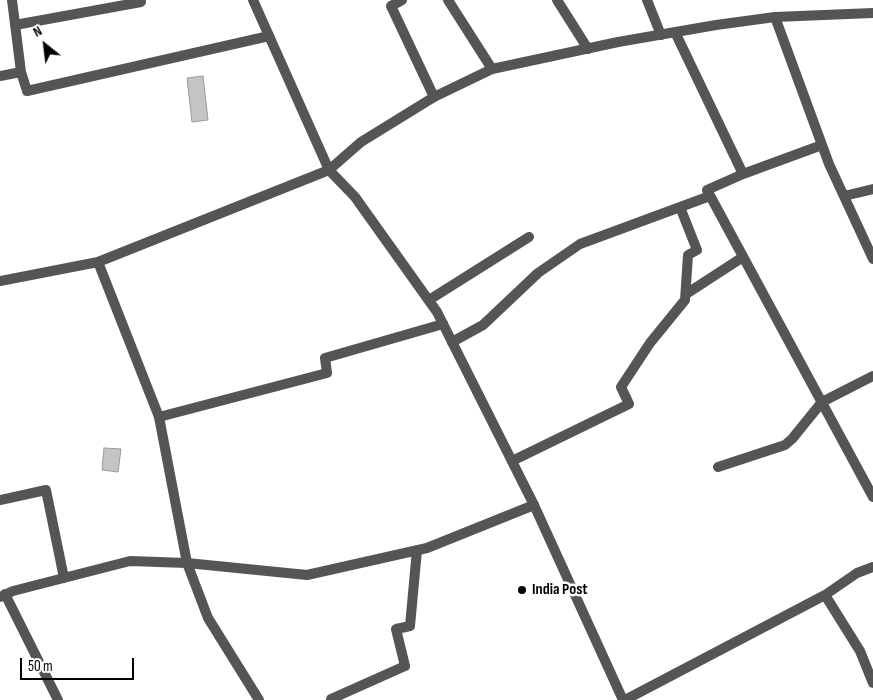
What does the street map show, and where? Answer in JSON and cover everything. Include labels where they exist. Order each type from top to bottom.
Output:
[{"type":"street","points":[[12,0],[21,72],[27,91],[269,36]]},
{"type":"street","points":[[253,0],[329,170],[354,197],[429,300],[443,324],[534,505],[624,700],[825,595],[856,573],[873,568]]},
{"type":"street","points":[[402,0],[391,6],[434,97]]},
{"type":"street","points":[[448,0],[492,69]]},
{"type":"street","points":[[557,0],[588,48]]},
{"type":"street","points":[[646,0],[661,35]]},
{"type":"street","points":[[15,25],[141,2]]},
{"type":"street","points":[[0,281],[98,262],[329,170],[360,142],[434,97],[492,69],[588,48],[675,32],[776,17],[873,13]]},
{"type":"street","points":[[776,17],[822,145],[872,256]]},
{"type":"street","points":[[675,32],[743,174]]},
{"type":"street","points":[[0,76],[21,72]]},
{"type":"street","points":[[822,145],[743,174],[707,190],[873,497]]},
{"type":"street","points":[[844,196],[873,189]]},
{"type":"street","points":[[452,342],[483,324],[538,273],[580,244],[710,196]]},
{"type":"street","points":[[512,461],[629,404],[621,387],[650,343],[685,300],[688,255],[698,250],[680,207]]},
{"type":"street","points":[[429,300],[529,237]]},
{"type":"street","points":[[686,294],[743,257]]},
{"type":"street","points":[[98,262],[159,417],[187,562],[208,618],[259,700]]},
{"type":"street","points":[[159,417],[328,373],[325,358],[443,324]]},
{"type":"street","points":[[718,467],[785,445],[792,440],[822,402],[873,376]]},
{"type":"street","points":[[0,500],[46,490],[64,578]]},
{"type":"street","points":[[58,700],[3,596],[130,561],[187,562],[307,575],[427,548],[534,505]]},
{"type":"street","points":[[330,700],[406,666],[396,629],[410,626],[417,550]]},
{"type":"street","points":[[825,595],[860,651],[873,683]]},
{"type":"building","points":[[203,76],[208,120],[192,122],[187,78]]},
{"type":"building","points":[[104,448],[121,449],[118,472],[102,470]]},
{"type":"place","name":"India Post","points":[[522,590]]}]
